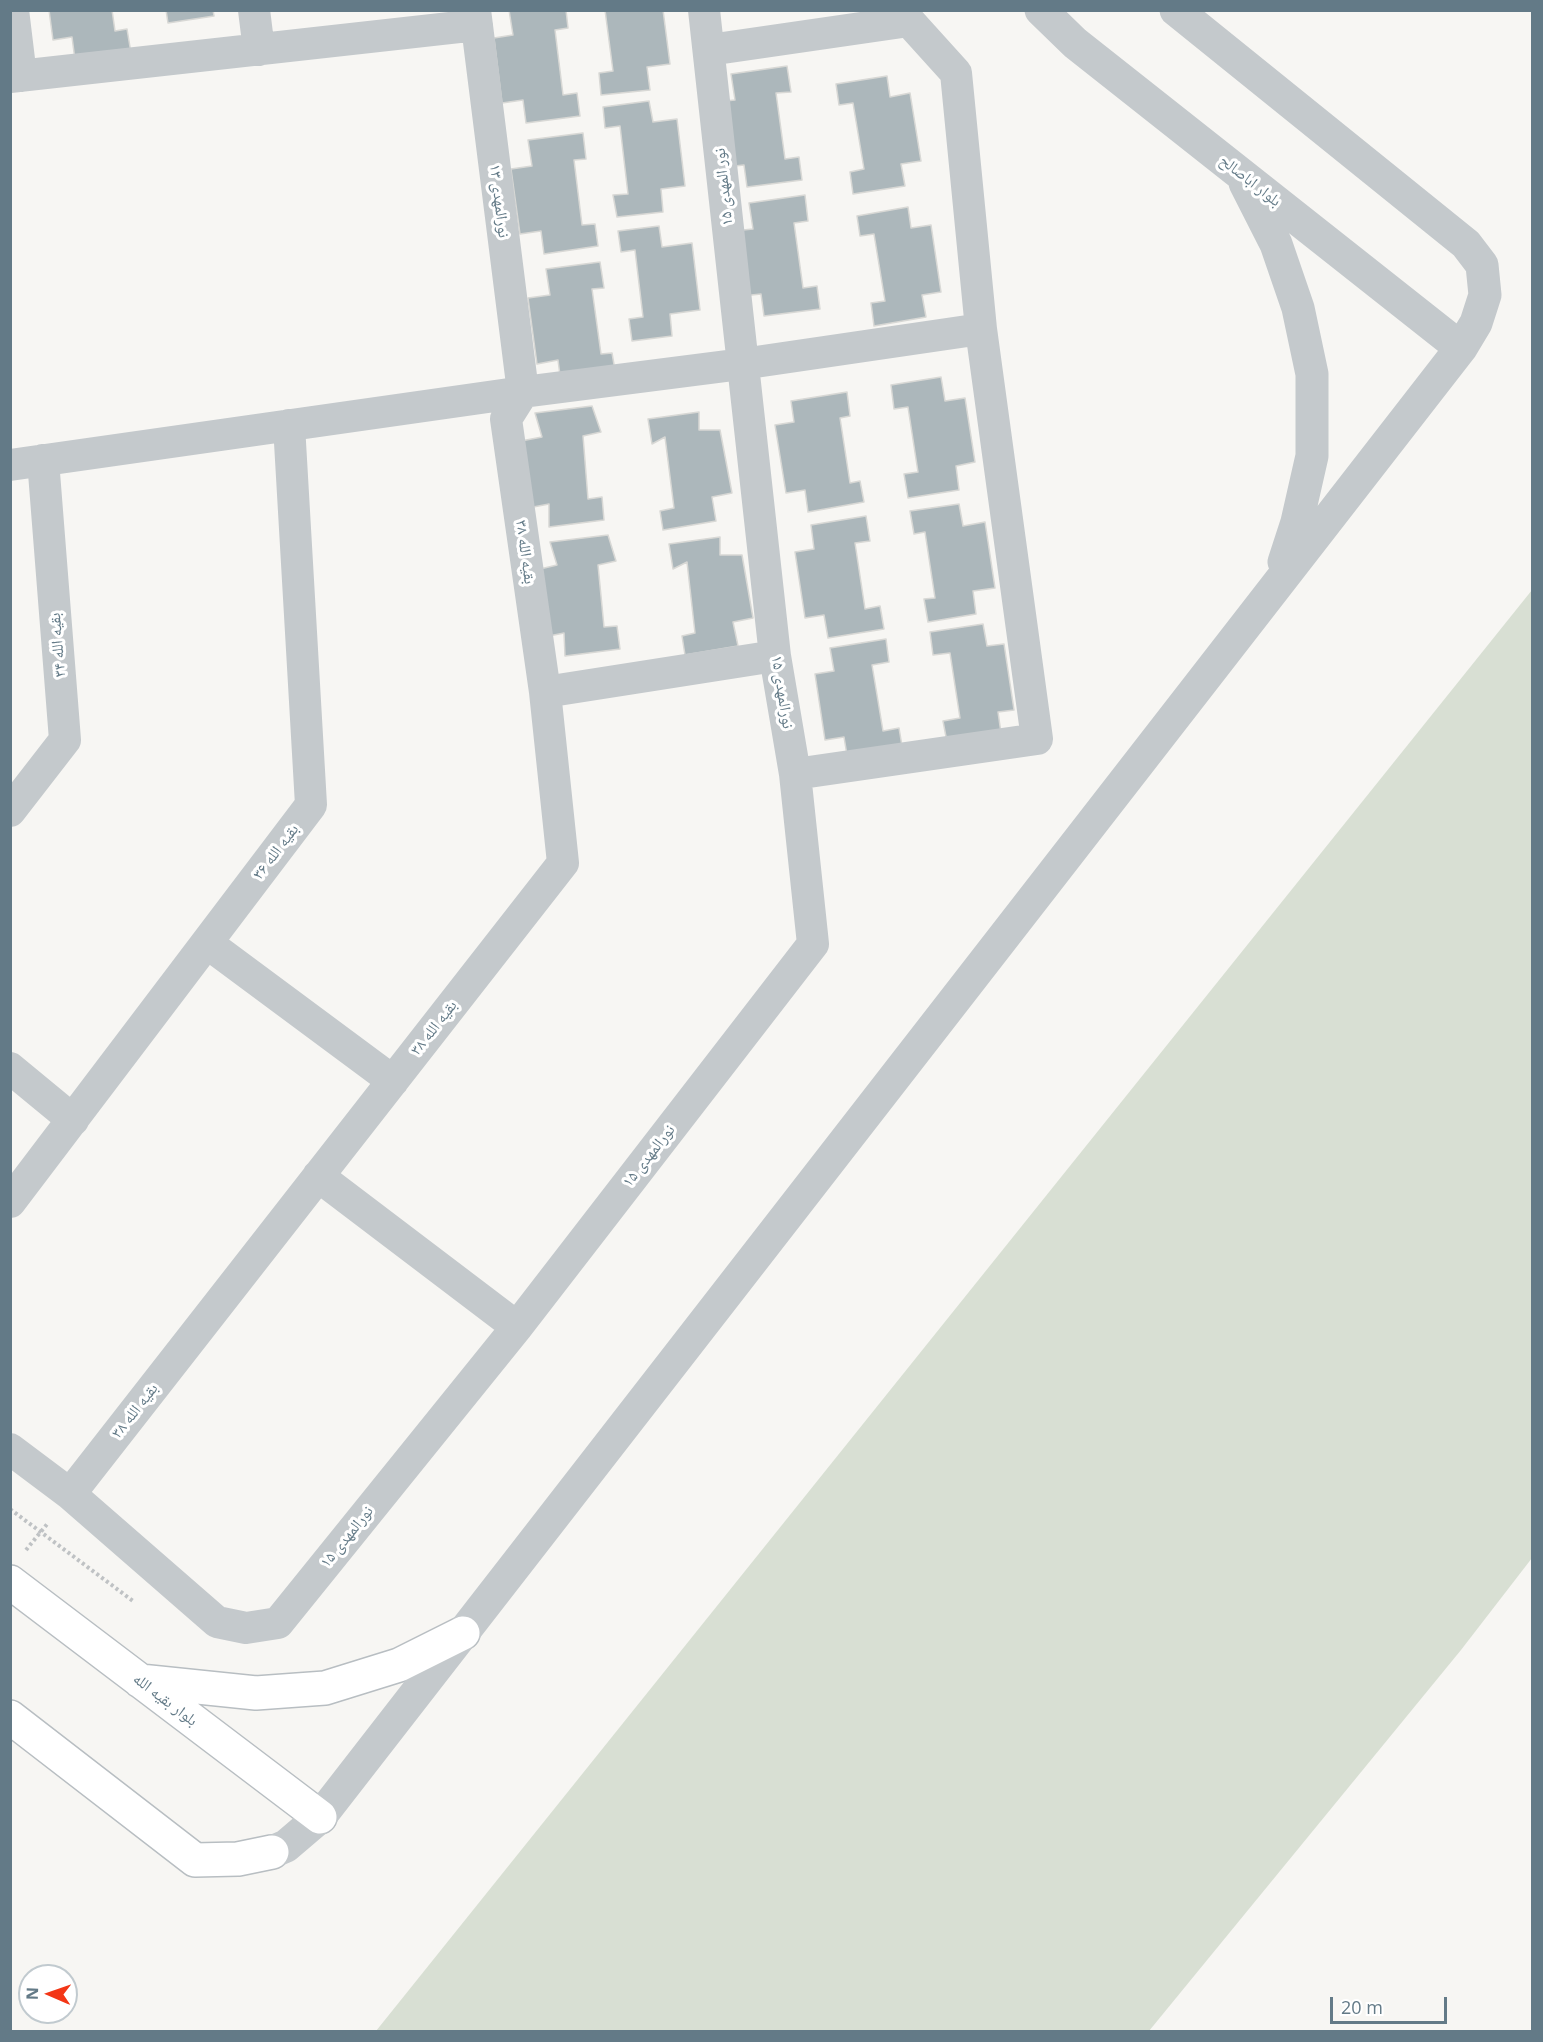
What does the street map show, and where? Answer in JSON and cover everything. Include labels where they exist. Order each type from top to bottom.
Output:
[{"type":"main road","name":"بلوار بقیه الله","points":[[17,1568],[140,1681],[320,1817]]},
{"type":"main road","points":[[140,1681],[256,1693],[325,1688],[399,1665],[463,1633]]},
{"type":"main road","points":[[10,1717],[195,1860],[238,1859],[272,1852]]},
{"type":"street","points":[[14,10],[16,77],[259,50],[476,18]]},
{"type":"street","points":[[254,10],[259,50]]},
{"type":"street","name":"نور المهدی ۱۵","points":[[704,10],[742,364]]},
{"type":"street","name":"بلوار اباصالح","points":[[1041,10],[1075,43],[1461,348]]},
{"type":"street","points":[[272,1852],[286,1846],[320,1817],[1461,348],[1476,323],[1485,295],[1482,265],[1466,244],[1176,10]]},
{"type":"street","name":"نورالمهدی ۱۳","points":[[476,18],[523,392]]},
{"type":"street","points":[[709,50],[909,21],[956,73],[981,329],[1037,739],[795,774]]},
{"type":"street","points":[[1240,173],[1276,244],[1298,308],[1312,374],[1312,456],[1297,522],[1277,585]]},
{"type":"street","points":[[10,465],[981,329]]},
{"type":"street","name":"نورالمهدی ۱۵","points":[[10,1449],[70,1494],[217,1622],[246,1628],[278,1623],[516,1327],[813,944],[795,774],[775,656],[742,364]]},
{"type":"street","name":"بقیه الله ۳۸","points":[[70,1494],[563,863],[545,692],[507,418],[523,392]]},
{"type":"street","name":"بقیه الله ۳۶","points":[[10,1202],[311,805],[289,425]]},
{"type":"street","name":"بقیه الله ۳۴","points":[[10,811],[65,740],[43,460]]},
{"type":"street","points":[[545,692],[775,656]]},
{"type":"street","points":[[207,943],[393,1082]]},
{"type":"street","points":[[10,1068],[73,1120]]},
{"type":"street","points":[[318,1176],[516,1327]]},
{"type":"path","points":[[17,1568],[70,1494]]},
{"type":"shaded area","points":[[1532,590],[1532,1558],[1461,1650],[1149,2031],[376,2031]]},
{"type":"building","points":[[49,10],[112,10],[115,31],[127,29],[131,53],[75,60],[72,37],[53,40]]},
{"type":"building","points":[[166,10],[213,10],[214,16],[168,23]]},
{"type":"building","points":[[509,10],[566,10],[568,28],[555,30],[563,95],[577,93],[580,116],[526,123],[523,100],[502,103],[494,38],[513,35]]},
{"type":"building","points":[[605,10],[663,10],[670,64],[647,67],[650,90],[601,95],[599,73],[613,71]]},
{"type":"building","points":[[787,66],[791,92],[776,93],[785,159],[799,157],[802,180],[747,187],[744,165],[725,167],[716,102],[735,100],[731,74]]},
{"type":"building","points":[[887,76],[890,97],[910,93],[921,161],[901,164],[905,186],[853,194],[850,172],[864,169],[853,103],[839,105],[836,84]]},
{"type":"building","points":[[649,101],[653,122],[677,119],[685,186],[661,189],[663,212],[617,217],[613,195],[628,194],[620,126],[605,128],[603,107]]},
{"type":"building","points":[[583,133],[586,159],[574,160],[582,225],[595,224],[598,246],[544,254],[541,231],[520,234],[511,169],[532,166],[528,140]]},
{"type":"building","points":[[805,195],[808,221],[794,223],[803,288],[817,286],[820,309],[764,316],[761,294],[742,296],[733,231],[753,229],[749,203]]},
{"type":"building","points":[[908,207],[911,228],[931,225],[941,292],[922,295],[926,317],[874,326],[871,303],[885,301],[874,234],[860,236],[857,216]]},
{"type":"building","points":[[659,226],[662,247],[692,243],[700,310],[670,314],[672,336],[632,341],[629,319],[643,317],[635,250],[621,252],[618,231]]},
{"type":"building","points":[[600,262],[604,288],[592,289],[601,354],[612,353],[616,376],[561,383],[558,360],[537,364],[528,298],[550,295],[546,269]]},
{"type":"building","points":[[941,377],[945,401],[965,398],[975,462],[956,466],[959,490],[908,498],[904,474],[918,472],[908,407],[894,409],[891,385]]},
{"type":"building","points":[[847,392],[850,416],[840,418],[850,483],[860,481],[864,502],[808,512],[805,490],[786,493],[775,425],[794,422],[791,401]]},
{"type":"building","points":[[592,406],[601,432],[583,436],[588,499],[602,497],[604,520],[549,527],[549,504],[528,508],[521,441],[542,437],[535,413]]},
{"type":"building","points":[[699,412],[699,430],[720,430],[732,493],[712,497],[716,521],[663,530],[660,511],[674,508],[665,437],[652,444],[648,419]]},
{"type":"building","points":[[959,504],[963,526],[985,522],[995,588],[973,591],[976,614],[928,622],[924,599],[935,598],[925,532],[914,534],[910,511]]},
{"type":"building","points":[[866,516],[870,541],[855,543],[865,609],[880,606],[884,629],[828,638],[824,615],[805,618],[795,552],[814,549],[811,525]]},
{"type":"building","points":[[608,535],[616,561],[598,565],[604,627],[617,626],[620,649],[565,656],[564,633],[544,637],[536,570],[557,565],[550,542]]},
{"type":"building","points":[[720,537],[720,555],[742,555],[753,618],[733,622],[738,646],[685,655],[682,636],[695,633],[687,562],[673,569],[669,544]]},
{"type":"building","points":[[983,624],[987,646],[1004,644],[1014,710],[998,712],[1001,733],[947,742],[943,721],[960,718],[950,653],[933,655],[930,632]]},
{"type":"building","points":[[886,639],[889,662],[872,665],[883,731],[899,728],[903,752],[848,761],[844,737],[825,740],[815,674],[834,671],[830,648]]}]
